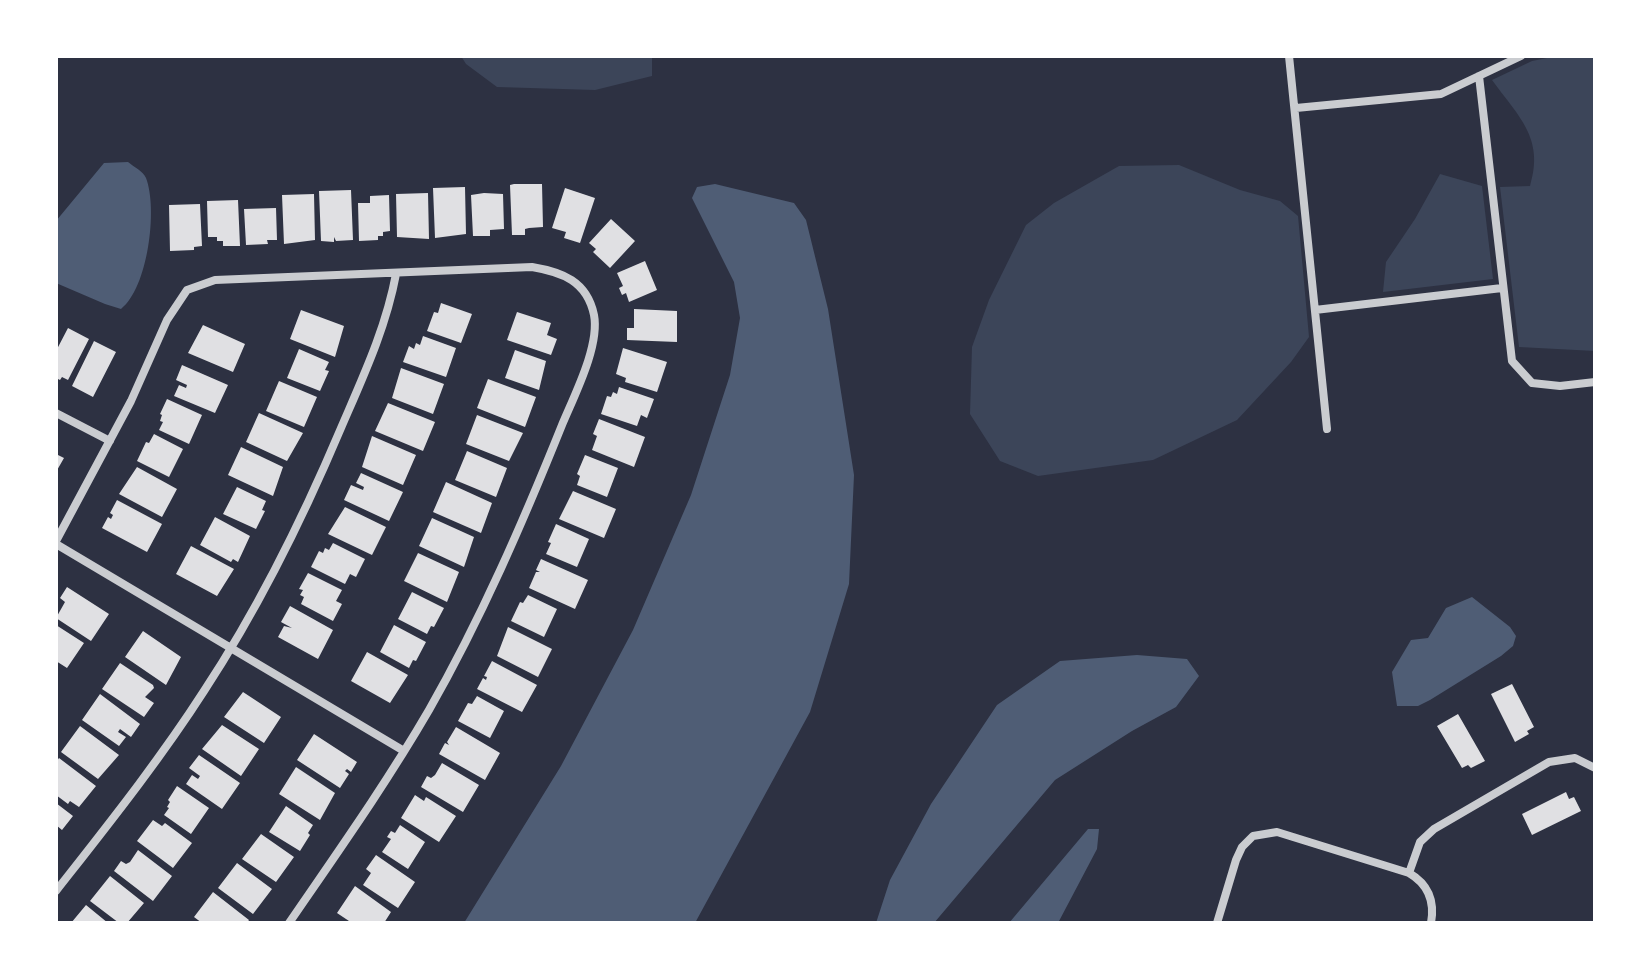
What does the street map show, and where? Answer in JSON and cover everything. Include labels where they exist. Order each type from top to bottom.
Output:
[{"type":"street","points":[[1289,56],[1327,429]]},
{"type":"street","points":[[1296,108],[1441,94],[1521,56]]},
{"type":"street","points":[[1479,76],[1512,361],[1532,383],[1560,386],[1595,382]]},
{"type":"street","points":[[289,923],[404,751],[464,644],[506,557],[580,379],[592,344],[594,317],[587,297],[575,282],[559,272],[532,267],[215,280],[187,290],[167,320],[110,441],[56,543],[404,751]]},
{"type":"street","points":[[56,891],[138,787],[205,691],[231,646],[296,527],[332,449],[390,307],[396,274]]},
{"type":"street","points":[[1315,310],[1502,288]]},
{"type":"street","points":[[56,413],[110,441]]},
{"type":"street","points":[[1409,873],[1420,842],[1434,829],[1549,762],[1575,758],[1595,768]]},
{"type":"street","points":[[1217,923],[1242,847],[1253,836],[1277,832],[1409,873],[1422,880],[1430,893],[1431,923]]},
{"type":"shaded area","points":[[461,56],[652,56],[652,76],[595,90],[497,87],[466,64]]},
{"type":"shaded area","points":[[1557,56],[1595,56],[1595,351],[1519,347],[1500,187],[1530,186],[1534,154],[1526,128],[1492,80],[1532,61]]},
{"type":"shaded area","points":[[128,162],[146,178],[151,209],[144,266],[130,299],[121,309],[56,283],[56,221],[104,163]]},
{"type":"shaded area","points":[[1179,165],[1240,190],[1280,201],[1298,216],[1309,337],[1291,362],[1237,420],[1153,460],[1038,476],[1000,461],[970,414],[972,347],[989,300],[1026,225],[1054,203],[1119,166]]},
{"type":"shaded area","points":[[1440,174],[1482,186],[1493,279],[1383,292],[1386,262]]},
{"type":"shaded area","points":[[715,184],[794,203],[806,220],[828,309],[854,475],[849,584],[810,712],[695,923],[464,923],[561,766],[633,630],[691,495],[730,375],[740,318],[734,282],[692,198],[697,187]]},
{"type":"shaded area","points":[[1472,597],[1510,627],[1516,636],[1513,646],[1430,700],[1418,706],[1397,706],[1392,672],[1411,640],[1428,638],[1446,608]]},
{"type":"shaded area","points":[[1137,655],[1187,659],[1199,676],[1176,707],[1055,780],[934,923],[876,923],[890,880],[931,804],[997,705],[1060,661]]},
{"type":"shaded area","points":[[1088,829],[1099,829],[1097,849],[1058,923],[1009,923]]},
{"type":"building","points":[[542,184],[543,227],[525,229],[525,235],[512,235],[510,185]]},
{"type":"building","points":[[465,187],[466,234],[435,238],[433,188]]},
{"type":"building","points":[[565,188],[595,198],[580,243],[564,238],[566,232],[552,228]]},
{"type":"building","points":[[351,190],[353,240],[336,241],[334,237],[334,242],[321,241],[319,191]]},
{"type":"building","points":[[428,193],[429,239],[397,237],[396,194]]},
{"type":"building","points":[[314,194],[315,240],[284,244],[282,195]]},
{"type":"building","points":[[503,194],[504,229],[490,230],[490,236],[473,236],[471,195]]},
{"type":"building","points":[[389,195],[390,231],[383,232],[378,240],[359,241],[358,203],[370,203],[370,196]]},
{"type":"building","points":[[238,200],[240,246],[223,246],[223,241],[217,241],[217,237],[208,237],[207,201]]},
{"type":"building","points":[[200,204],[202,246],[194,247],[194,250],[170,251],[169,205]]},
{"type":"building","points":[[276,208],[277,240],[267,240],[268,244],[246,245],[244,209]]},
{"type":"building","points":[[611,219],[635,241],[610,268],[593,252],[596,249],[589,243]]},
{"type":"building","points":[[645,261],[657,290],[629,302],[626,293],[622,295],[619,288],[623,286],[617,273]]},
{"type":"building","points":[[441,303],[472,314],[461,343],[427,331]]},
{"type":"building","points":[[634,309],[677,311],[677,342],[627,340],[627,328],[634,328]]},
{"type":"building","points":[[301,310],[344,326],[335,357],[290,339]]},
{"type":"building","points":[[517,312],[551,323],[547,335],[557,339],[551,355],[507,340]]},
{"type":"building","points":[[203,325],[245,344],[233,372],[188,353]]},
{"type":"building","points":[[68,328],[89,339],[68,380],[62,377],[60,380],[56,378],[56,351]]},
{"type":"building","points":[[423,336],[456,348],[446,377],[403,362],[409,346],[414,349],[416,343],[420,345]]},
{"type":"building","points":[[94,341],[116,352],[93,397],[72,386]]},
{"type":"building","points":[[623,348],[667,362],[657,392],[625,382],[626,378],[616,374]]},
{"type":"building","points":[[299,349],[329,362],[325,370],[329,371],[320,391],[287,378]]},
{"type":"building","points":[[515,350],[546,361],[539,390],[505,378]]},
{"type":"building","points":[[182,365],[228,385],[215,413],[174,396],[179,385],[186,388],[187,385],[176,380]]},
{"type":"building","points":[[401,368],[444,384],[433,414],[392,398]]},
{"type":"building","points":[[488,379],[536,397],[525,427],[477,408]]},
{"type":"building","points":[[279,381],[317,397],[304,427],[266,411]]},
{"type":"building","points":[[619,387],[654,399],[647,418],[641,415],[637,426],[601,414],[607,396],[611,397],[613,392],[617,394]]},
{"type":"building","points":[[167,399],[202,415],[189,444],[159,430],[163,422],[160,421],[160,414]]},
{"type":"building","points":[[388,403],[435,422],[423,451],[375,431]]},
{"type":"building","points":[[259,413],[303,433],[287,461],[246,442]]},
{"type":"building","points":[[477,415],[523,433],[509,461],[466,444]]},
{"type":"building","points":[[599,419],[645,437],[634,467],[592,450],[597,436],[593,434]]},
{"type":"building","points":[[154,434],[183,449],[169,477],[137,461],[146,442],[149,443]]},
{"type":"building","points":[[372,436],[416,455],[403,485],[362,467]]},
{"type":"building","points":[[241,447],[283,467],[273,496],[228,475]]},
{"type":"building","points":[[467,451],[507,468],[496,497],[455,480]]},
{"type":"building","points":[[56,454],[64,458],[56,472]]},
{"type":"building","points":[[585,455],[618,468],[607,497],[577,485],[580,476],[577,474]]},
{"type":"building","points":[[137,467],[177,489],[162,517],[119,494]]},
{"type":"building","points":[[361,473],[403,492],[389,521],[344,500],[351,485],[363,490],[364,487],[356,483]]},
{"type":"building","points":[[446,482],[492,503],[481,533],[433,512]]},
{"type":"building","points":[[237,487],[266,501],[262,510],[265,511],[256,529],[223,514]]},
{"type":"building","points":[[573,491],[616,509],[604,538],[559,519]]},
{"type":"building","points":[[117,500],[162,524],[147,552],[102,528],[108,517],[111,519],[113,515],[110,513]]},
{"type":"building","points":[[345,507],[386,527],[372,555],[328,534]]},
{"type":"building","points":[[215,517],[250,536],[238,562],[233,559],[231,562],[200,545]]},
{"type":"building","points":[[432,518],[474,537],[464,567],[419,546]]},
{"type":"building","points":[[556,524],[589,539],[577,567],[546,554]]},
{"type":"building","points":[[333,543],[365,559],[356,577],[350,574],[345,584],[311,567],[319,551],[329,550]]},
{"type":"building","points":[[191,546],[234,569],[217,596],[176,574]]},
{"type":"building","points":[[418,553],[459,572],[447,602],[404,581]]},
{"type":"building","points":[[541,559],[588,580],[575,609],[529,588],[536,572],[540,572],[536,570]]},
{"type":"building","points":[[308,573],[342,590],[336,601],[342,604],[333,621],[301,604],[304,597],[300,595],[303,590],[299,589]]},
{"type":"building","points":[[67,587],[109,614],[91,641],[56,618],[65,602],[60,598]]},
{"type":"building","points":[[412,592],[444,608],[427,634],[398,619]]},
{"type":"building","points":[[528,595],[557,609],[544,637],[511,621],[520,602],[523,603]]},
{"type":"building","points":[[290,606],[333,630],[318,659],[278,637],[284,626],[292,628],[281,622]]},
{"type":"building","points":[[56,625],[84,643],[67,668],[56,661]]},
{"type":"building","points":[[394,625],[426,642],[409,668],[380,652]]},
{"type":"building","points":[[508,627],[552,649],[538,677],[497,656]]},
{"type":"building","points":[[143,631],[181,657],[166,685],[125,657]]},
{"type":"building","points":[[367,652],[408,675],[390,703],[351,681]]},
{"type":"building","points":[[492,661],[537,685],[522,712],[477,689],[483,678],[486,680],[484,676]]},
{"type":"building","points":[[120,663],[153,685],[154,688],[145,697],[154,703],[144,717],[102,689]]},
{"type":"building","points":[[1512,684],[1534,727],[1515,742],[1491,694]]},
{"type":"building","points":[[243,692],[281,717],[264,743],[224,717]]},
{"type":"building","points":[[100,694],[140,724],[131,737],[120,729],[118,732],[126,737],[119,746],[82,720]]},
{"type":"building","points":[[477,696],[504,711],[490,738],[458,721],[468,703],[472,704]]},
{"type":"building","points":[[1458,714],[1485,761],[1471,768],[1468,765],[1462,768],[1437,726]]},
{"type":"building","points":[[222,725],[259,749],[241,776],[202,749]]},
{"type":"building","points":[[80,726],[119,755],[98,779],[61,752]]},
{"type":"building","points":[[456,727],[500,753],[485,780],[439,754],[445,743],[449,745],[447,742]]},
{"type":"building","points":[[314,734],[357,762],[351,772],[345,771],[349,774],[340,788],[297,760]]},
{"type":"building","points":[[199,755],[240,783],[222,809],[186,784],[192,775],[198,779],[200,776],[189,768]]},
{"type":"building","points":[[59,758],[96,786],[79,807],[70,801],[68,804],[56,795],[56,762]]},
{"type":"building","points":[[442,763],[479,785],[463,812],[421,787],[427,776],[431,778],[435,775]]},
{"type":"building","points":[[296,767],[335,793],[320,820],[279,794]]},
{"type":"building","points":[[177,786],[209,808],[191,834],[164,815],[169,808],[168,800]]},
{"type":"building","points":[[1566,792],[1569,799],[1574,797],[1581,811],[1532,835],[1522,814]]},
{"type":"building","points":[[415,795],[424,801],[426,797],[456,816],[439,842],[401,818]]},
{"type":"building","points":[[56,803],[73,816],[62,830],[56,825]]},
{"type":"building","points":[[286,806],[313,825],[300,851],[269,832]]},
{"type":"building","points":[[153,820],[162,826],[165,823],[192,843],[173,868],[137,841]]},
{"type":"building","points":[[400,825],[425,842],[408,869],[382,852],[391,839],[387,837],[391,831],[395,833]]},
{"type":"building","points":[[261,834],[294,857],[276,882],[242,859]]},
{"type":"building","points":[[138,850],[172,876],[153,901],[114,871],[121,861],[126,864],[130,862]]},
{"type":"building","points":[[376,855],[415,882],[398,908],[363,885],[371,873],[366,869]]},
{"type":"building","points":[[237,863],[272,889],[253,914],[218,888]]},
{"type":"building","points":[[110,876],[144,903],[127,923],[119,923],[90,901]]},
{"type":"building","points":[[355,886],[391,912],[384,923],[352,923],[337,913]]},
{"type":"building","points":[[213,892],[249,920],[247,923],[202,923],[194,917]]},
{"type":"building","points":[[86,905],[108,923],[71,923]]}]
